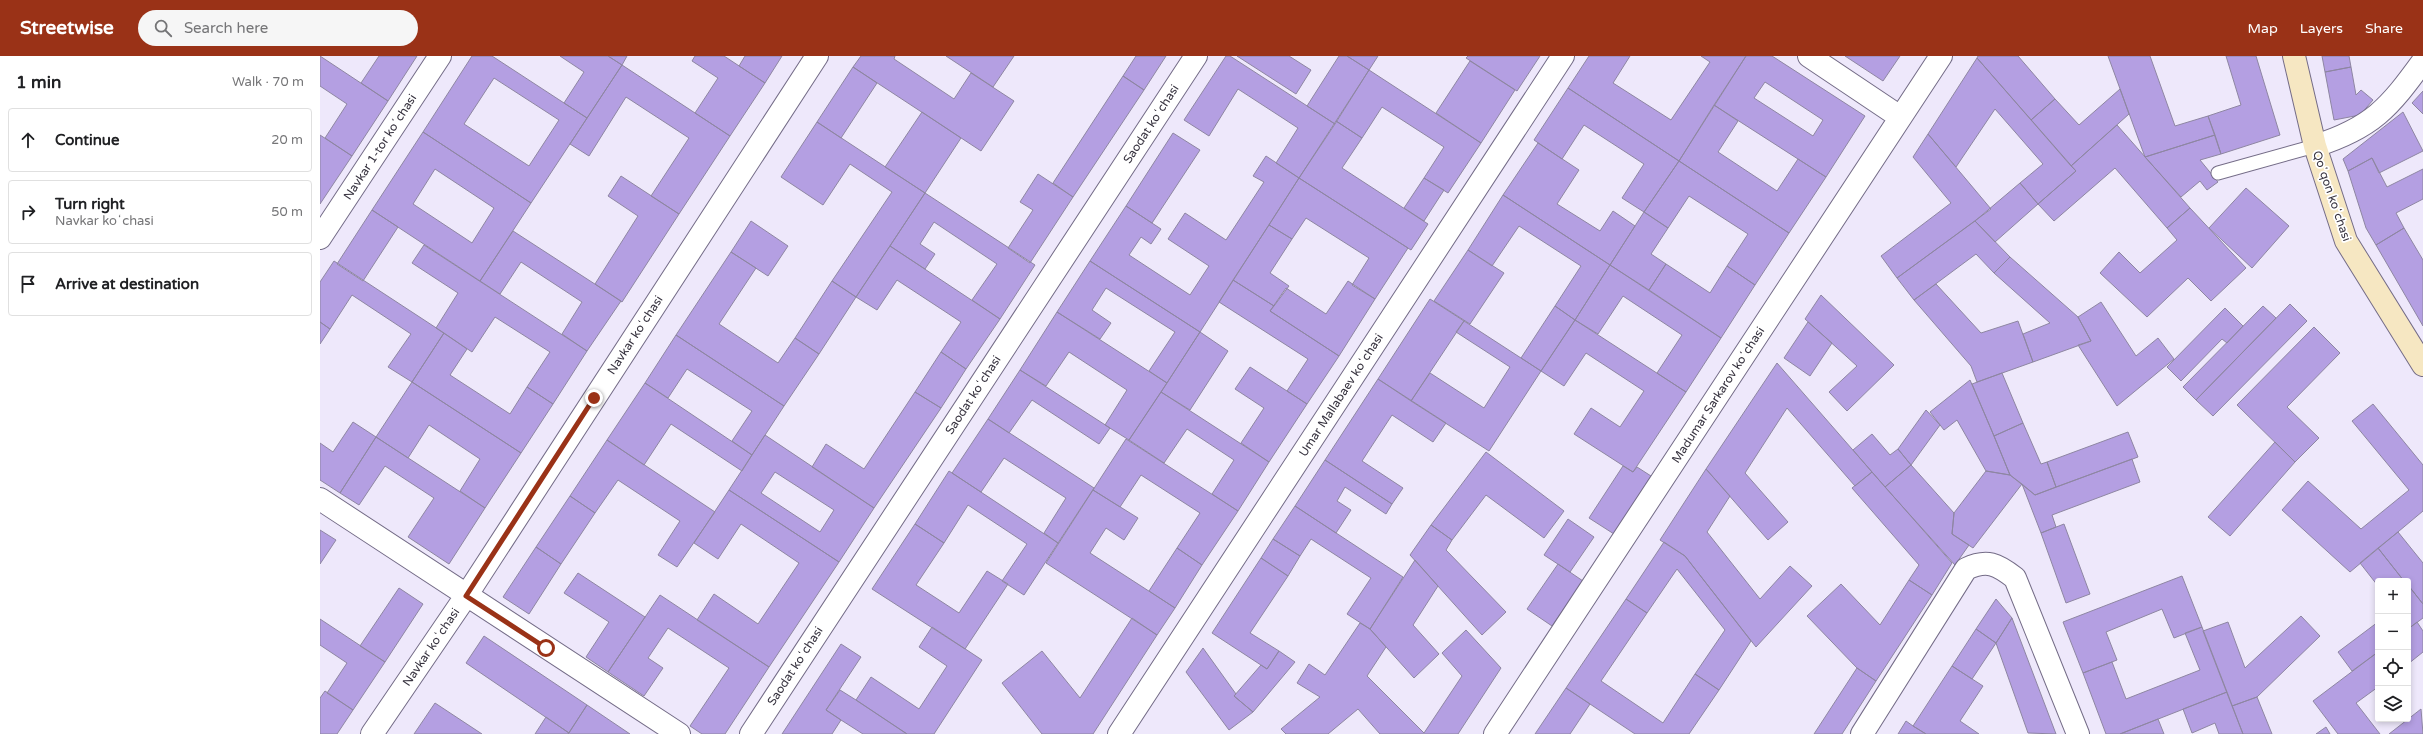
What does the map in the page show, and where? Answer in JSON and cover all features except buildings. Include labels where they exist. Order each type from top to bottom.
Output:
[{"type":"main road","name":"Qoʻqon koʻchasi","points":[[2294,56],[2315,146],[2346,241],[2423,365]]},
{"type":"street","name":"Navkar 1-tor koʻchasi","points":[[320,238],[440,56]]},
{"type":"street","name":"Navkar koʻchasi","points":[[372,734],[466,596],[817,56]]},
{"type":"street","name":"Saodat koʻchasi","points":[[750,734],[1196,56]]},
{"type":"street","name":"Umar Mallabaev koʻchasi","points":[[1119,734],[1562,56]]},
{"type":"street","points":[[1809,56],[1900,117]]},
{"type":"street","name":"Madumar Sarkarov koʻchasi","points":[[1495,734],[1941,56]]},
{"type":"street","points":[[2315,146],[2345,136],[2379,115],[2401,92],[2423,61]]},
{"type":"street","points":[[320,499],[679,734]]},
{"type":"street","points":[[1862,734],[1966,569],[1987,563],[2003,569],[2015,578],[2078,734]]},
{"type":"lane","points":[[2218,174],[2315,146]]},
{"type":"route","points":[[546,648],[466,596],[594,398]]}]
